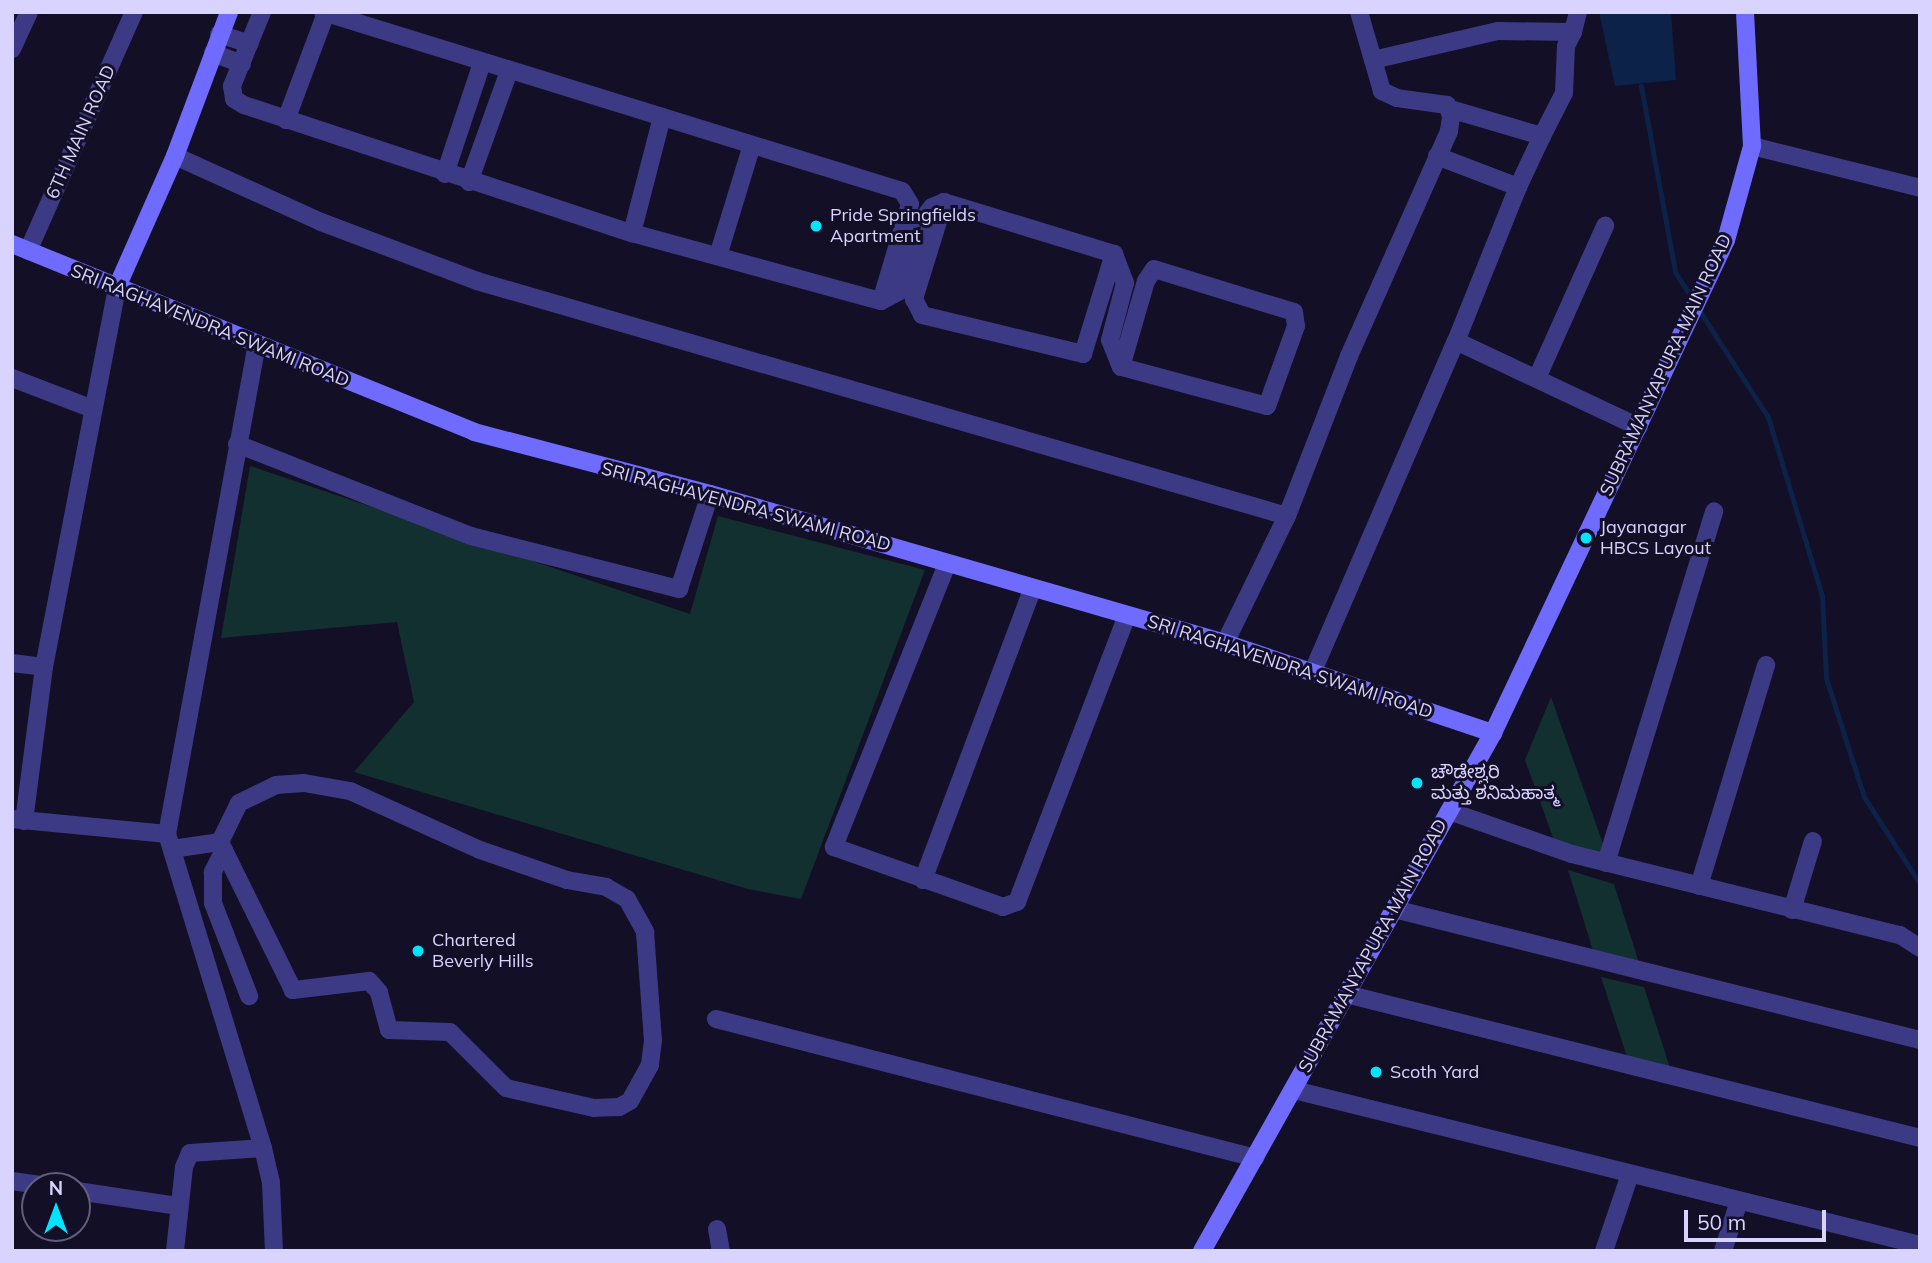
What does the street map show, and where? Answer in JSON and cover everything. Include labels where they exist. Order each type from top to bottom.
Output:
[{"type":"street","points":[[12,49],[29,12]]},
{"type":"street","name":"6TH MAIN ROAD","points":[[20,247],[134,12]]},
{"type":"street","points":[[222,846],[18,820],[44,667],[117,287],[175,156],[229,12]]},
{"type":"street","points":[[262,12],[232,86],[234,99],[286,120],[469,183],[632,233],[881,301],[902,290],[923,219],[944,202]]},
{"type":"street","points":[[1359,12],[1382,91],[1542,136]]},
{"type":"street","points":[[1313,671],[1456,341],[1518,187],[1564,93],[1566,46],[1578,12]]},
{"type":"street","name":"SUBRAMANYAPURA MAIN ROAD","points":[[1202,1251],[1493,733],[1726,240],[1752,146],[1745,12]]},
{"type":"street","points":[[286,120],[324,13],[663,117],[908,196],[910,204],[881,301]]},
{"type":"street","points":[[1373,60],[1498,31],[1573,32]]},
{"type":"street","points":[[219,34],[249,44]]},
{"type":"street","points":[[213,53],[242,64]]},
{"type":"street","points":[[445,174],[482,63]]},
{"type":"street","points":[[469,183],[509,71]]},
{"type":"street","points":[[1225,643],[1287,516],[1349,356],[1449,131],[1450,109]]},
{"type":"street","points":[[632,233],[663,117]]},
{"type":"street","points":[[718,256],[752,145]]},
{"type":"street","points":[[1752,146],[1920,188]]},
{"type":"street","points":[[175,156],[321,222],[477,281],[1287,516]]},
{"type":"street","points":[[1437,156],[1518,187]]},
{"type":"street","points":[[944,202],[914,299],[922,315],[1083,354],[1114,254]]},
{"type":"street","points":[[944,202],[1114,254]]},
{"type":"street","points":[[1537,379],[1605,226]]},
{"type":"street","name":"SRI RAGHAVENDRA SWAMI ROAD","points":[[20,247],[494,439],[710,494],[1225,643],[1493,733]]},
{"type":"street","points":[[1114,254],[1125,284],[1110,340],[1121,367]]},
{"type":"street","points":[[1154,269],[1294,312],[1296,326],[1267,406],[1121,367],[1146,281],[1154,269]]},
{"type":"street","points":[[1456,341],[1639,427]]},
{"type":"street","points":[[257,345],[237,444],[169,841],[263,1148],[271,1183],[274,1251]]},
{"type":"street","points":[[12,378],[93,409]]},
{"type":"street","points":[[237,444],[471,536],[679,589],[710,494]]},
{"type":"street","points":[[1606,863],[1714,511]]},
{"type":"street","points":[[947,564],[834,844],[837,850],[1003,907],[1017,902],[1127,616]]},
{"type":"street","points":[[923,880],[1033,588]]},
{"type":"street","points":[[12,663],[44,667]]},
{"type":"street","points":[[1699,886],[1766,664]]},
{"type":"street","points":[[222,846],[293,990],[369,981],[379,992],[389,1030],[450,1032],[513,1091],[594,1108],[619,1107],[630,1101],[650,1065],[653,1040],[645,932],[635,908],[617,892],[516,864],[351,791],[304,783],[276,785],[239,803],[222,846],[213,872],[213,903],[249,996]]},
{"type":"street","points":[[1449,811],[1606,863],[1900,936],[1920,948]]},
{"type":"street","points":[[1792,910],[1813,841]]},
{"type":"street","points":[[1394,909],[1920,1040]]},
{"type":"street","points":[[1346,993],[1920,1138]]},
{"type":"street","points":[[716,1019],[1255,1158]]},
{"type":"street","points":[[1294,1090],[1920,1245]]},
{"type":"street","points":[[175,1251],[179,1206],[191,1153],[263,1148]]},
{"type":"street","points":[[1604,1251],[1630,1174]]},
{"type":"street","points":[[91,1193],[179,1206]]},
{"type":"street","points":[[1723,1251],[1739,1200]]},
{"type":"street","points":[[717,1229],[721,1251]]},
{"type":"green space","points":[[250,466],[690,614],[718,516],[925,570],[801,899],[748,889],[354,772],[414,702],[397,622],[221,638]]},
{"type":"green space","points":[[1551,697],[1608,858],[1555,843],[1525,760]]},
{"type":"green space","points":[[1568,870],[1614,884],[1640,966],[1595,957]]},
{"type":"green space","points":[[1601,977],[1644,987],[1670,1068],[1627,1057]]},
{"type":"water","points":[[1599,12],[1671,12],[1676,80],[1615,86]]},
{"type":"waterway","points":[[1641,86],[1675,272],[1694,301]]},
{"type":"waterway","points":[[1699,310],[1768,417],[1822,596],[1826,678],[1864,797],[1920,884]]},
{"type":"place","name":"Pride Springfields Apartment","points":[[816,226]]},
{"type":"place","name":"Jayanagar HBCS Layout","points":[[1586,538]]},
{"type":"place","name":"ಚೌಡೇಶ್ವರಿ ಮತ್ತು ಶನಿಮಹಾತ್ಮ","points":[[1417,783]]},
{"type":"place","name":"Chartered Beverly Hills","points":[[418,951]]},
{"type":"place","name":"Scoth Yard","points":[[1376,1072]]}]
